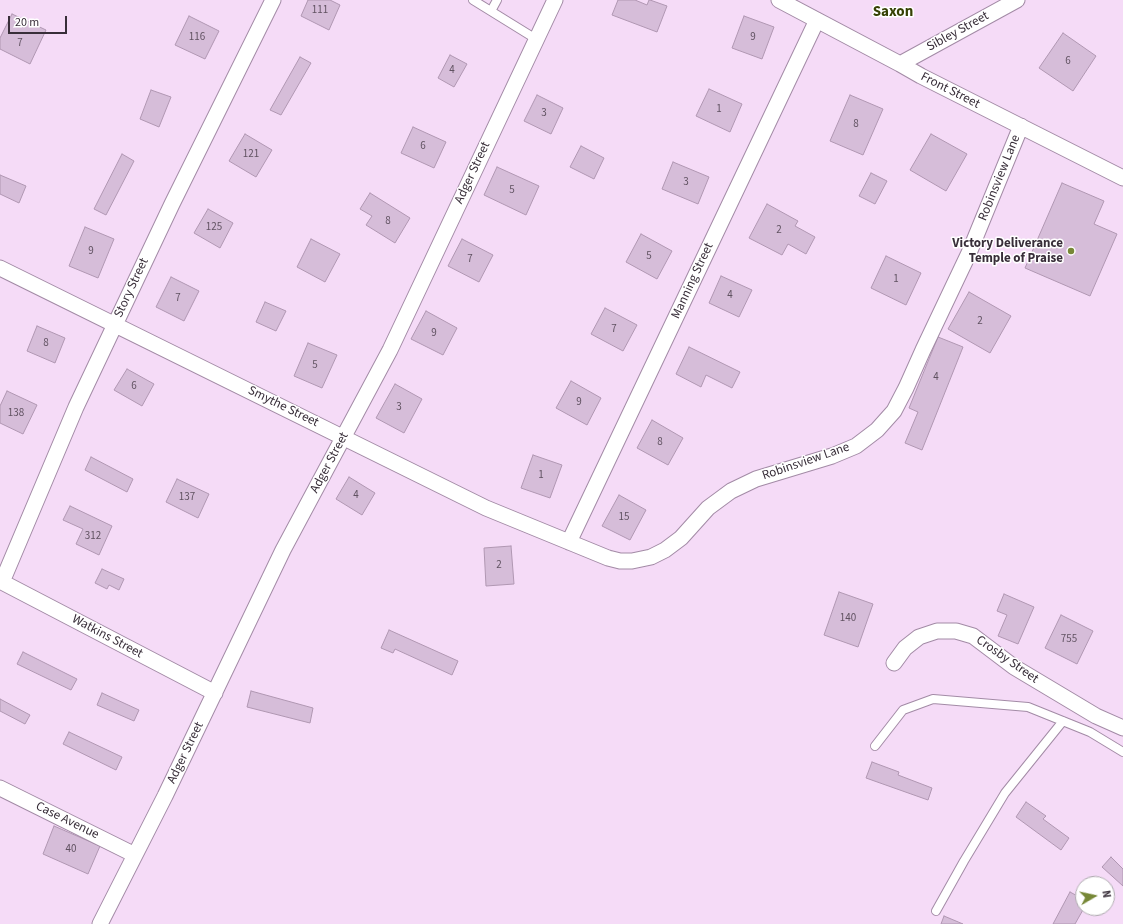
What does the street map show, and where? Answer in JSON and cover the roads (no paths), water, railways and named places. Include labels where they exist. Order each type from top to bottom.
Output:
[{"type":"street","name":"Story Street","points":[[1,581],[76,407],[172,204],[273,0]]},
{"type":"street","name":"Adger Street","points":[[100,924],[215,693],[283,550],[390,350],[555,0]]},
{"type":"street","name":"Front Street","points":[[779,0],[921,76],[1123,178]]},
{"type":"street","name":"Sibley Street","points":[[900,64],[1017,0]]},
{"type":"street","name":"Manning Street","points":[[569,542],[817,20]]},
{"type":"street","name":"Robinsview Lane","points":[[569,542],[608,558],[620,561],[632,561],[651,557],[665,550],[681,538],[708,508],[731,491],[756,479],[832,456],[856,446],[877,430],[894,410],[906,388],[969,253],[1021,126]]},
{"type":"street","name":"Smythe Street","points":[[0,268],[486,508],[569,542]]},
{"type":"street","name":"Watkins Street","points":[[1,581],[215,693]]},
{"type":"street","name":"Crosby Street","points":[[894,663],[905,648],[920,637],[937,631],[956,631],[973,636],[1014,667],[1096,716],[1123,728]]},
{"type":"street","name":"Case Avenue","points":[[0,788],[135,855]]},
{"type":"lane","points":[[473,0],[536,39]]},
{"type":"lane","points":[[491,11],[496,0]]},
{"type":"lane","points":[[875,746],[903,710],[933,699],[1028,707],[1090,732],[1123,752]]},
{"type":"lane","points":[[936,911],[964,860],[1005,793],[1062,721]]},
{"type":"place","name":"Victory Deliverance Temple of Praise","points":[[1071,251]]},
{"type":"district","name":"Saxon","points":[[893,13]]}]
